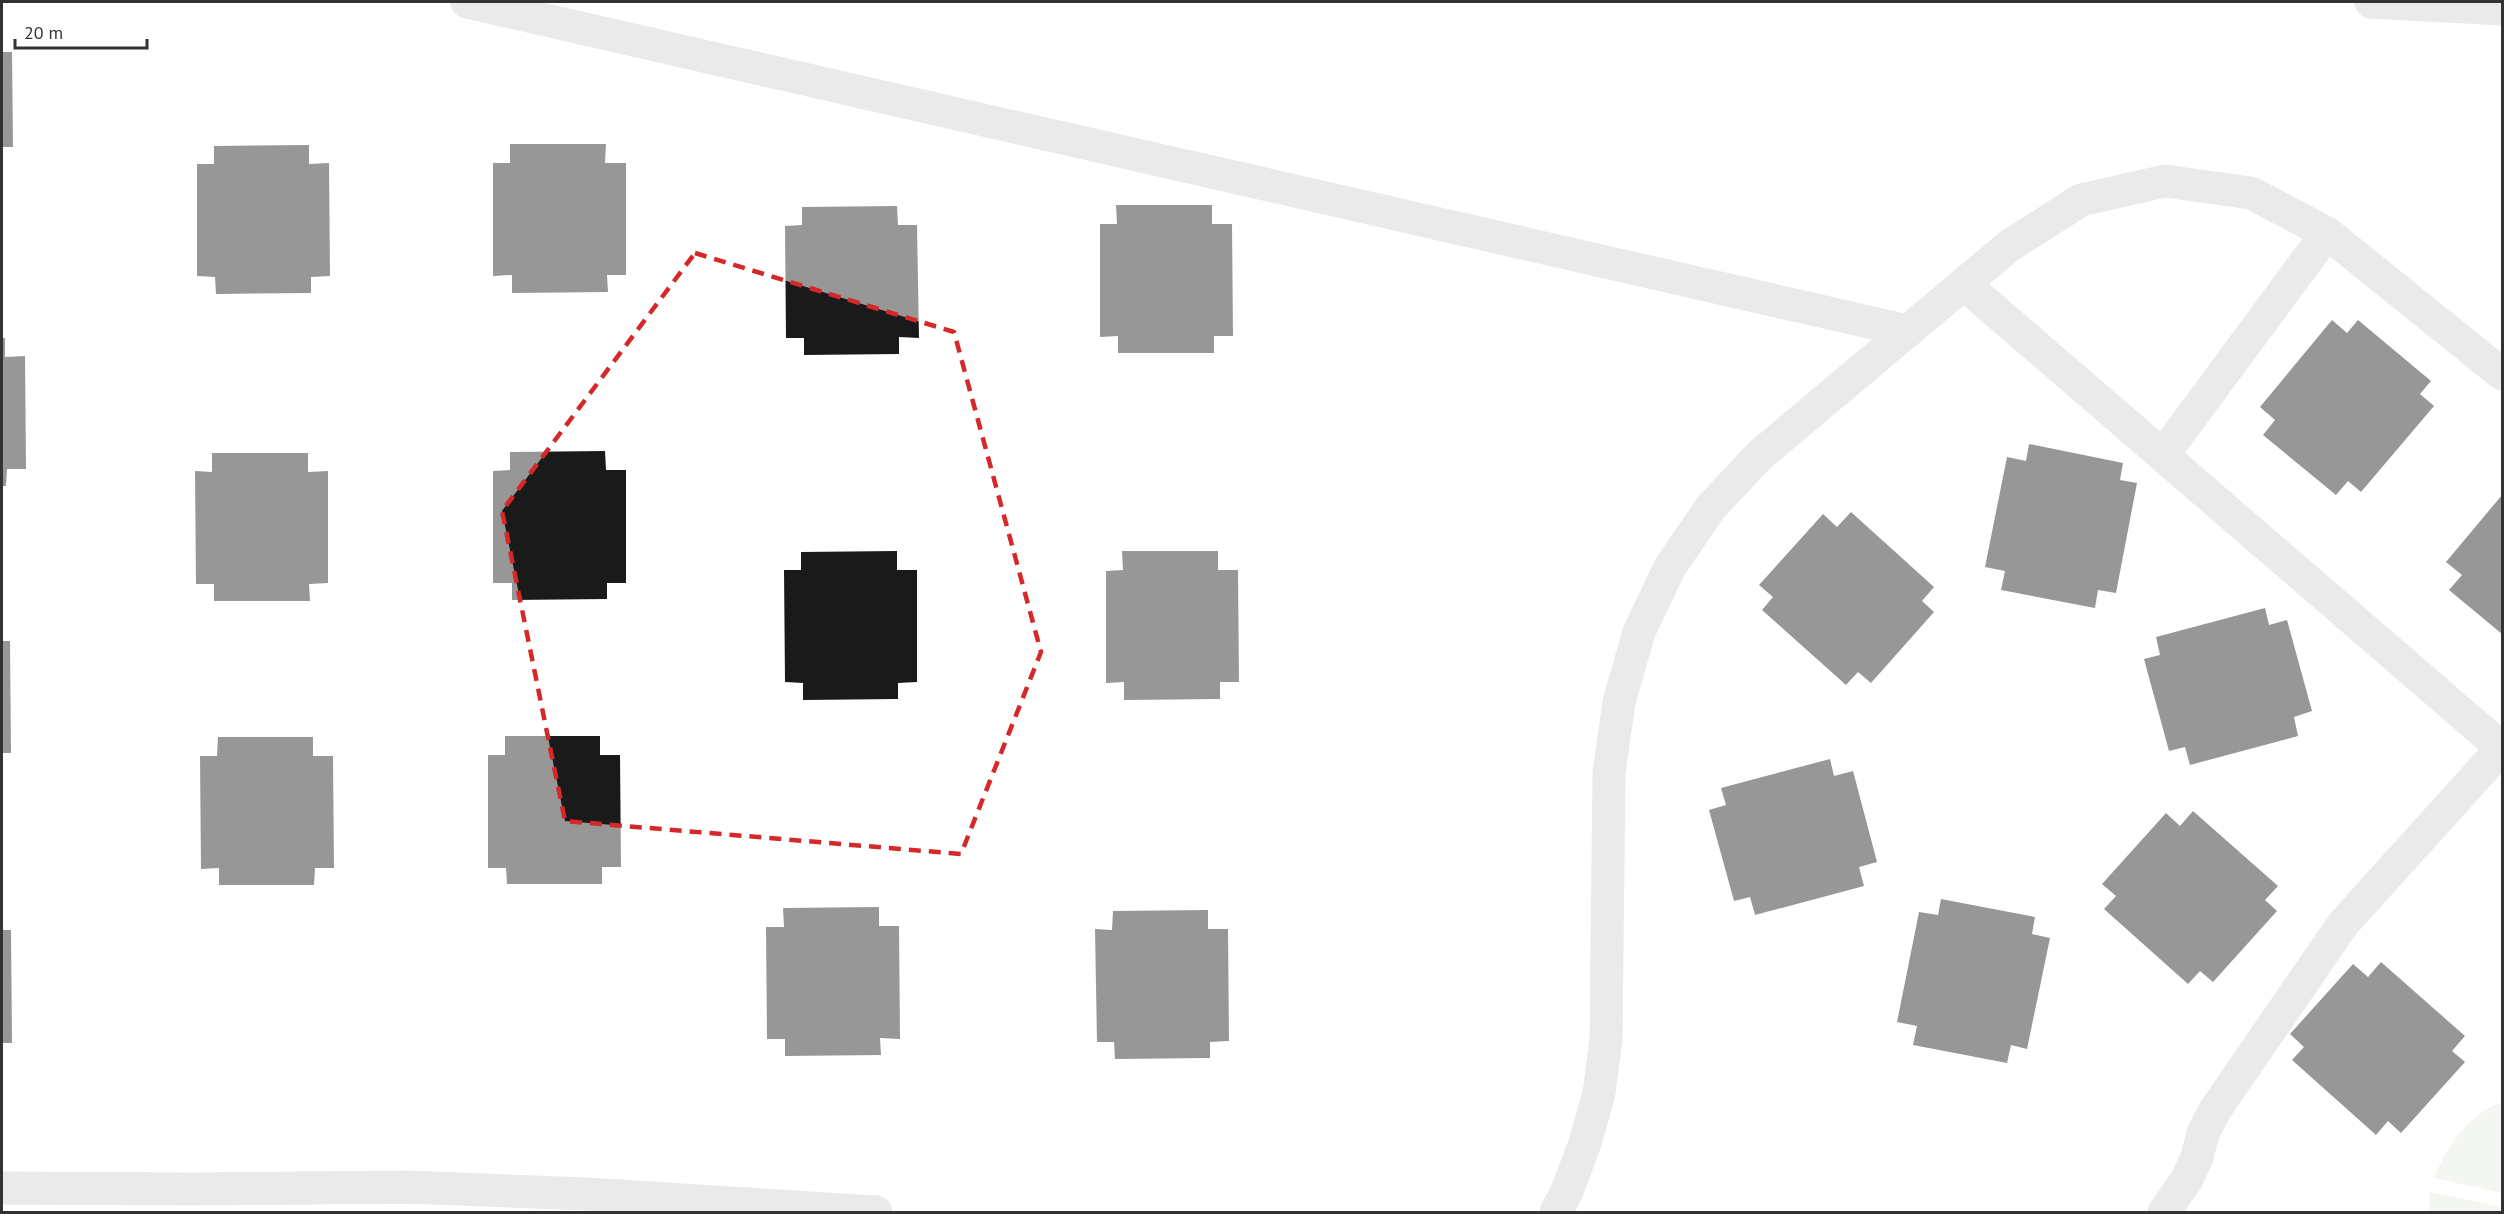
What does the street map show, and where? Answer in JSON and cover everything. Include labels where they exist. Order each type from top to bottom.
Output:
[{"type":"street","points":[[467,2],[1908,331]]},
{"type":"street","points":[[2371,2],[2502,9]]},
{"type":"street","points":[[1556,1212],[1567,1191],[1585,1143],[1599,1093],[1606,1039],[1609,773],[1619,702],[1639,632],[1670,567],[1711,507],[1760,455],[2008,246],[2081,200],[2165,181],[2251,193],[2326,233],[2502,374]]},
{"type":"street","points":[[2163,455],[2326,233]]},
{"type":"street","points":[[1964,284],[2502,748],[2343,924],[2215,1110],[2203,1133],[2197,1157],[2187,1179],[2164,1212]]},
{"type":"street","points":[[2,1188],[406,1187],[586,1194],[876,1212]]},
{"type":"highlighted area","points":[[695,253],[954,332],[1041,652],[961,854],[565,821],[502,511]]},
{"type":"shaded area","points":[[2502,1102],[2502,1193],[2434,1178],[2445,1155],[2460,1133],[2479,1115]]},
{"type":"shaded area","points":[[2430,1192],[2502,1207],[2502,1212],[2429,1212]]},
{"type":"building","points":[[2,52],[12,52],[13,147],[2,147]]},
{"type":"building","points":[[510,144],[606,144],[605,163],[626,163],[626,275],[607,275],[608,292],[512,293],[512,275],[493,276],[493,163],[510,163]]},
{"type":"building","points":[[309,145],[309,164],[329,163],[330,276],[311,277],[311,293],[216,294],[215,277],[197,276],[197,164],[214,164],[214,146]]},
{"type":"building","points":[[1116,205],[1212,205],[1212,224],[1232,224],[1233,336],[1214,336],[1214,353],[1118,353],[1118,336],[1100,337],[1100,224],[1117,224]]},
{"type":"building","points":[[897,206],[898,225],[917,225],[919,338],[899,337],[899,354],[804,355],[804,338],[786,338],[785,226],[802,225],[802,207]]},
{"type":"building","points":[[2332,320],[2347,333],[2358,320],[2431,381],[2420,394],[2434,406],[2361,492],[2348,481],[2336,495],[2263,435],[2275,420],[2260,407]]},
{"type":"building","points":[[2,338],[5,338],[5,357],[25,356],[26,469],[7,469],[6,486],[2,486]]},
{"type":"building","points":[[2029,444],[2123,463],[2120,480],[2137,483],[2116,593],[2098,590],[2095,608],[2001,590],[2005,571],[1985,567],[2007,457],[2026,461]]},
{"type":"building","points":[[605,451],[606,470],[626,470],[626,583],[607,583],[607,599],[512,600],[512,583],[493,583],[493,471],[510,470],[510,452]]},
{"type":"building","points":[[212,453],[308,453],[308,472],[328,471],[328,583],[309,584],[310,601],[214,601],[214,584],[196,584],[195,471],[212,472]]},
{"type":"building","points":[[2502,495],[2502,634],[2449,590],[2462,575],[2446,562]]},
{"type":"building","points":[[1851,512],[1934,587],[1922,601],[1934,612],[1871,683],[1858,672],[1846,685],[1762,610],[1773,597],[1759,585],[1823,514],[1837,527]]},
{"type":"building","points":[[897,551],[897,570],[917,570],[917,682],[898,683],[898,699],[803,700],[803,683],[785,682],[784,570],[801,570],[801,552]]},
{"type":"building","points":[[1122,551],[1218,551],[1218,570],[1238,570],[1239,682],[1220,682],[1220,699],[1124,700],[1124,682],[1106,683],[1106,571],[1123,570]]},
{"type":"building","points":[[2265,608],[2269,625],[2287,620],[2312,711],[2294,717],[2298,736],[2190,765],[2185,747],[2169,751],[2144,659],[2160,655],[2156,637]]},
{"type":"building","points":[[2,641],[10,641],[11,753],[2,753]]},
{"type":"building","points":[[505,736],[600,736],[600,755],[620,755],[621,867],[602,867],[602,884],[507,884],[506,868],[488,868],[488,755],[505,755]]},
{"type":"building","points":[[218,737],[313,737],[313,756],[333,756],[334,868],[315,868],[314,885],[219,885],[219,868],[201,869],[200,756],[217,756]]},
{"type":"building","points":[[1830,759],[1834,776],[1853,771],[1877,862],[1859,867],[1864,886],[1755,915],[1750,897],[1734,901],[1709,810],[1726,805],[1721,788]]},
{"type":"building","points":[[2193,811],[2278,886],[2265,900],[2277,911],[2213,982],[2200,971],[2188,984],[2104,909],[2116,896],[2102,884],[2166,813],[2180,826]]},
{"type":"building","points":[[1941,899],[2035,917],[2032,934],[2050,938],[2027,1049],[2011,1045],[2007,1063],[1913,1045],[1917,1026],[1897,1022],[1919,912],[1938,915]]},
{"type":"building","points":[[879,907],[879,926],[899,926],[900,1039],[880,1038],[881,1055],[785,1056],[785,1039],[767,1039],[766,927],[784,927],[783,908]]},
{"type":"building","points":[[1208,910],[1208,929],[1228,929],[1229,1041],[1210,1042],[1210,1058],[1115,1059],[1114,1042],[1097,1042],[1095,929],[1112,930],[1113,911]]},
{"type":"building","points":[[2,930],[11,930],[12,1043],[2,1043]]},
{"type":"building","points":[[2381,962],[2465,1036],[2452,1051],[2465,1062],[2401,1133],[2388,1121],[2376,1135],[2292,1060],[2304,1047],[2290,1034],[2353,964],[2368,977]]}]
